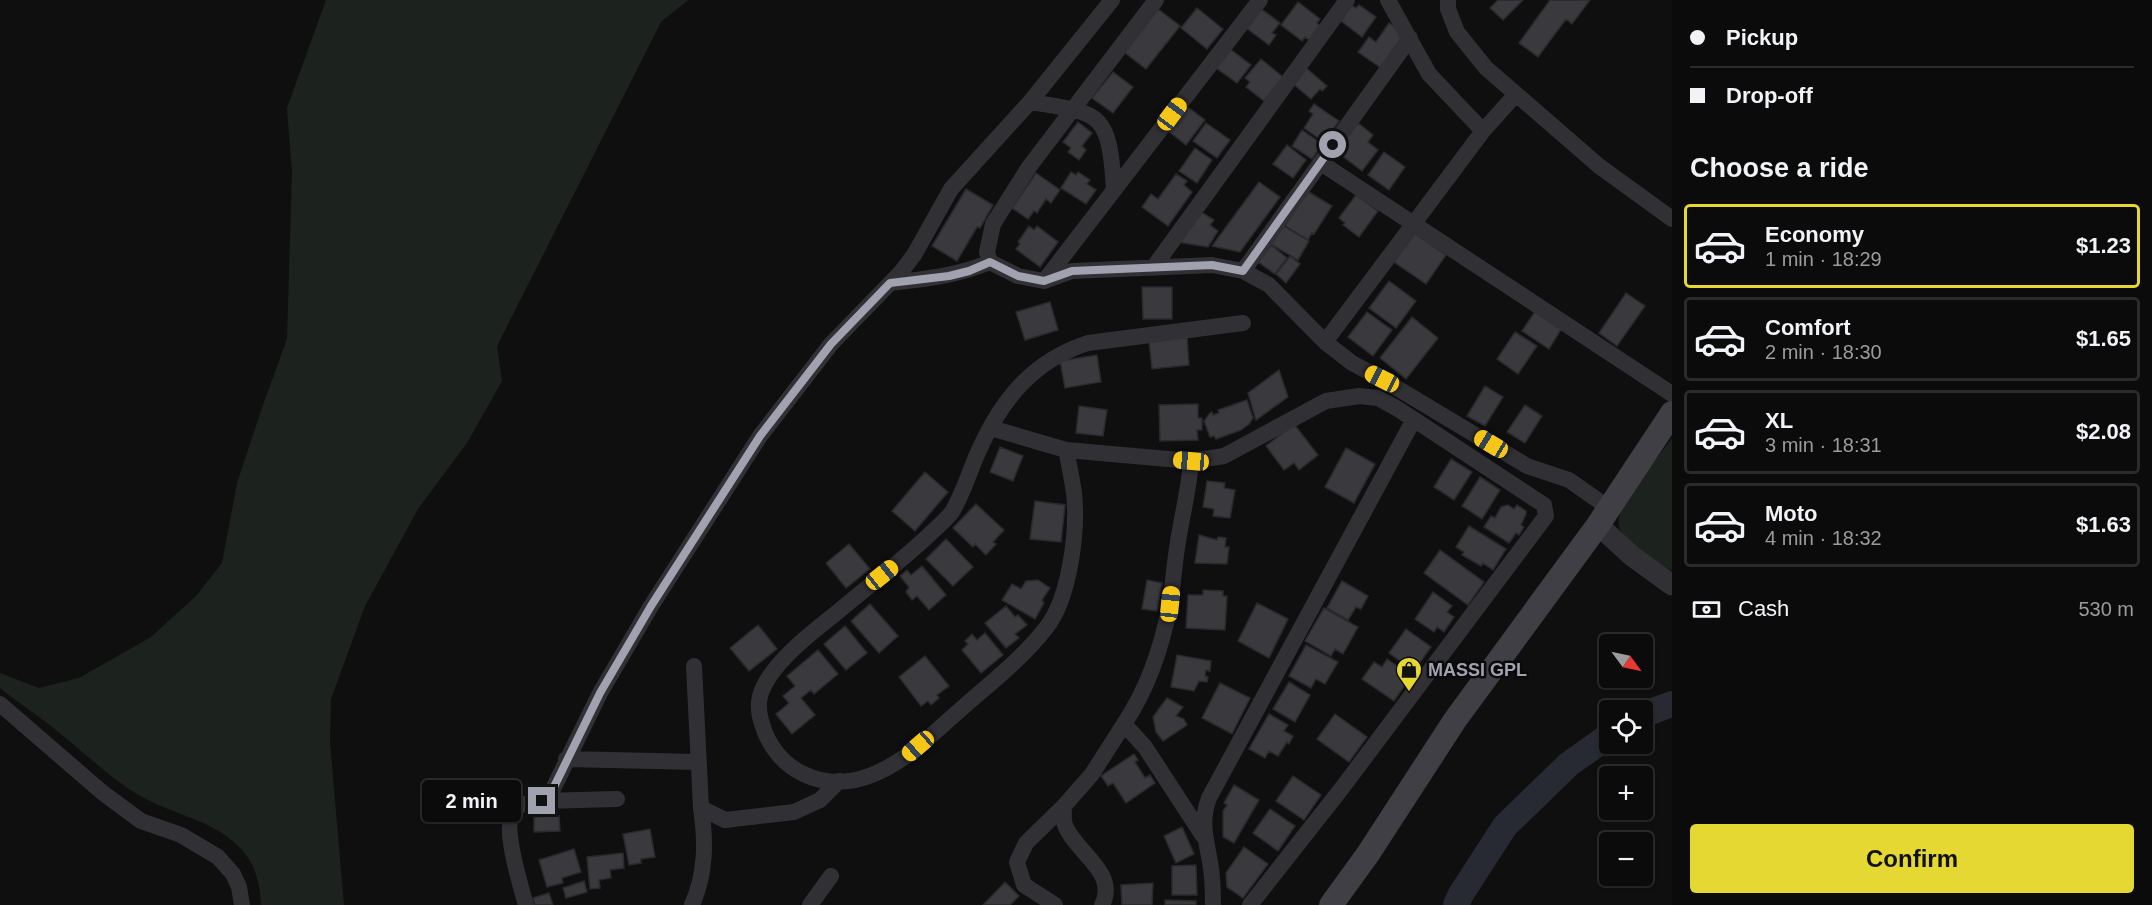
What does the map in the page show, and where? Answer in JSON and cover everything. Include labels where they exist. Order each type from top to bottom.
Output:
[{"type":"main road","points":[[1331,905],[1368,854],[1455,720],[1603,517],[1672,413]]},
{"type":"street","points":[[542,801],[551,793],[600,693],[651,606],[760,436],[831,344],[914,255],[951,189],[1030,102],[1112,0]]},
{"type":"street","points":[[1156,0],[1029,167],[993,224],[987,252],[990,262],[1018,276],[1044,281],[1072,271],[1212,265],[1243,271],[1269,285],[1325,342],[1352,363],[1527,466],[1569,480],[1603,517],[1632,556],[1672,585]]},
{"type":"street","points":[[1044,281],[1260,0]]},
{"type":"street","points":[[1153,268],[1347,0]]},
{"type":"street","points":[[1388,0],[1429,74],[1483,131]]},
{"type":"street","points":[[1448,0],[1448,9],[1457,32],[1486,68],[1599,166],[1672,219]]},
{"type":"street","points":[[1243,271],[1410,38]]},
{"type":"street","points":[[1325,342],[1483,131],[1516,94]]},
{"type":"street","points":[[1030,102],[1073,109],[1098,119],[1105,129],[1112,154],[1114,190]]},
{"type":"street","points":[[1321,163],[1672,394]]},
{"type":"street","points":[[890,283],[949,276],[990,262]]},
{"type":"street","points":[[1066,450],[1074,494],[1073,538],[1066,579],[1058,605],[1048,626],[1017,660],[902,760],[868,777],[839,781],[814,779],[787,765],[767,741],[758,711],[763,688],[784,659],[914,549],[950,514],[968,480],[980,448],[1017,387],[1066,350],[1088,343],[1243,323]]},
{"type":"street","points":[[991,428],[1066,450],[1191,461],[1224,456],[1326,401],[1359,396],[1378,398],[1544,505],[1546,516],[1342,788],[1250,905]]},
{"type":"street","points":[[1213,905],[1203,813],[1209,798],[1413,421]]},
{"type":"street","points":[[1055,905],[1024,885],[1017,862],[1026,843],[1064,806],[1092,774],[1138,703],[1150,679],[1170,604],[1191,461]]},
{"type":"street","points":[[692,905],[704,865],[694,666]]},
{"type":"street","points":[[0,704],[102,793],[141,821],[181,835],[218,857],[233,874],[239,887],[242,905]]},
{"type":"street","points":[[1124,724],[1145,747],[1206,842]]},
{"type":"street","points":[[566,759],[699,762]]},
{"type":"street","points":[[701,808],[725,820],[794,812],[820,800],[839,781]]},
{"type":"street","points":[[526,905],[514,861],[508,819],[514,810],[522,804],[542,801],[617,799]]},
{"type":"street","points":[[1064,806],[1064,824],[1103,876],[1107,896],[1102,905]]},
{"type":"street","points":[[810,905],[831,876]]},
{"type":"shaded area","points":[[326,0],[688,0],[661,22],[497,346],[502,381],[467,443],[418,509],[365,606],[331,699],[330,743],[344,905],[261,905],[254,869],[247,856],[232,841],[210,826],[150,801],[126,787],[0,688],[0,673],[39,688],[79,678],[151,637],[196,596],[222,563],[237,483],[287,339],[292,172],[287,108]]},
{"type":"shaded area","points":[[1672,438],[1672,571],[1631,544],[1621,532],[1619,523],[1620,514],[1630,495]]},
{"type":"building","points":[[1498,0],[1523,0],[1503,20],[1490,8]]},
{"type":"building","points":[[1550,0],[1590,0],[1572,24],[1566,19],[1538,57],[1519,43]]},
{"type":"building","points":[[1298,2],[1320,19],[1317,23],[1320,26],[1309,40],[1305,37],[1302,41],[1281,25]]},
{"type":"building","points":[[1351,5],[1356,8],[1359,5],[1376,17],[1362,37],[1341,21]]},
{"type":"building","points":[[1197,8],[1223,29],[1207,49],[1181,28]]},
{"type":"building","points":[[1260,8],[1280,23],[1272,33],[1276,35],[1269,45],[1242,25]]},
{"type":"building","points":[[1158,9],[1180,26],[1146,69],[1124,52]]},
{"type":"building","points":[[1389,23],[1405,34],[1381,68],[1358,52],[1369,37],[1376,42]]},
{"type":"building","points":[[1226,46],[1251,65],[1237,83],[1212,65]]},
{"type":"building","points":[[1261,59],[1283,77],[1264,101],[1246,87],[1250,82],[1245,78]]},
{"type":"building","points":[[1305,67],[1327,86],[1322,91],[1320,89],[1311,99],[1292,83]]},
{"type":"building","points":[[1113,72],[1133,87],[1113,113],[1092,98]]},
{"type":"building","points":[[1314,104],[1339,121],[1324,142],[1304,128],[1313,114],[1309,111]]},
{"type":"building","points":[[1185,105],[1205,120],[1186,145],[1167,130]]},
{"type":"building","points":[[1078,122],[1092,133],[1082,146],[1086,150],[1079,160],[1068,152],[1071,148],[1063,142]]},
{"type":"building","points":[[1206,123],[1230,140],[1217,158],[1193,141]]},
{"type":"building","points":[[1358,123],[1373,135],[1368,142],[1378,150],[1362,171],[1336,151]]},
{"type":"building","points":[[1302,130],[1322,144],[1312,159],[1292,146]]},
{"type":"building","points":[[1287,145],[1306,160],[1293,178],[1273,164]]},
{"type":"building","points":[[1195,148],[1212,160],[1197,183],[1179,171]]},
{"type":"building","points":[[1384,152],[1405,167],[1389,190],[1368,175]]},
{"type":"building","points":[[1071,172],[1076,175],[1078,172],[1090,180],[1087,184],[1096,190],[1086,204],[1061,188]]},
{"type":"building","points":[[1036,173],[1060,190],[1051,203],[1046,199],[1037,213],[1034,211],[1028,219],[1012,208]]},
{"type":"building","points":[[1176,174],[1187,181],[1184,185],[1192,192],[1168,226],[1142,207],[1151,194],[1158,199]]},
{"type":"building","points":[[1259,182],[1280,197],[1240,252],[1212,246]]},
{"type":"building","points":[[966,189],[993,205],[957,261],[932,246]]},
{"type":"building","points":[[1307,191],[1332,206],[1308,240],[1285,226]]},
{"type":"building","points":[[1356,195],[1378,211],[1359,237],[1343,225],[1345,223],[1339,218]]},
{"type":"building","points":[[1198,210],[1214,220],[1210,225],[1218,231],[1208,247],[1177,242]]},
{"type":"building","points":[[1029,226],[1034,230],[1037,226],[1058,242],[1040,267],[1016,249]]},
{"type":"building","points":[[1284,226],[1309,241],[1298,260],[1269,243]]},
{"type":"building","points":[[1414,233],[1446,255],[1426,284],[1394,262]]},
{"type":"building","points":[[1271,245],[1287,258],[1275,274],[1258,262]]},
{"type":"building","points":[[1290,256],[1300,264],[1286,283],[1276,274]]},
{"type":"building","points":[[1389,281],[1416,301],[1396,328],[1369,308]]},
{"type":"building","points":[[1142,287],[1172,287],[1172,319],[1143,319]]},
{"type":"building","points":[[1626,293],[1645,306],[1617,346],[1599,333]]},
{"type":"building","points":[[1050,302],[1058,330],[1025,340],[1016,312]]},
{"type":"building","points":[[1536,310],[1562,328],[1549,349],[1522,331]]},
{"type":"building","points":[[1367,312],[1392,330],[1373,356],[1348,337]]},
{"type":"building","points":[[1412,317],[1438,338],[1406,379],[1380,358]]},
{"type":"building","points":[[1515,332],[1537,346],[1518,374],[1497,359]]},
{"type":"building","points":[[1187,337],[1189,365],[1152,369],[1149,341]]},
{"type":"building","points":[[1097,355],[1101,382],[1065,388],[1060,361]]},
{"type":"building","points":[[1279,370],[1288,397],[1256,420],[1248,393]]},
{"type":"building","points":[[1485,386],[1503,397],[1485,426],[1467,416]]},
{"type":"building","points":[[1247,400],[1253,418],[1249,424],[1241,430],[1216,439],[1214,436],[1210,437],[1204,421],[1210,413],[1212,412],[1213,415],[1219,413],[1218,410]]},
{"type":"building","points":[[1198,404],[1198,418],[1202,418],[1202,430],[1197,430],[1198,440],[1160,441],[1159,405]]},
{"type":"building","points":[[1525,405],[1542,416],[1525,443],[1507,432]]},
{"type":"building","points":[[1079,406],[1107,410],[1103,436],[1076,433]]},
{"type":"building","points":[[1294,424],[1318,455],[1299,470],[1294,463],[1284,470],[1266,446]]},
{"type":"building","points":[[1000,447],[1023,456],[1013,481],[990,472]]},
{"type":"building","points":[[1346,448],[1375,464],[1354,503],[1325,487]]},
{"type":"building","points":[[1451,459],[1472,472],[1454,500],[1434,487]]},
{"type":"building","points":[[925,472],[948,492],[915,531],[892,511]]},
{"type":"building","points":[[1480,477],[1500,490],[1482,519],[1462,506]]},
{"type":"building","points":[[1207,481],[1225,483],[1224,488],[1235,490],[1230,518],[1213,516],[1214,509],[1203,507]]},
{"type":"building","points":[[1035,501],[1065,505],[1061,542],[1030,539]]},
{"type":"building","points":[[976,504],[1004,530],[993,542],[996,544],[986,555],[975,544],[973,547],[953,528]]},
{"type":"building","points":[[1508,505],[1514,509],[1517,505],[1526,511],[1521,525],[1524,527],[1519,535],[1516,533],[1509,543],[1484,527],[1491,516],[1495,518],[1501,507]]},
{"type":"building","points":[[1469,526],[1506,549],[1493,570],[1483,563],[1481,566],[1462,555],[1464,552],[1456,547]]},
{"type":"building","points":[[1199,535],[1217,540],[1218,537],[1226,538],[1225,547],[1229,547],[1227,564],[1195,563]]},
{"type":"building","points":[[946,539],[973,567],[953,586],[926,559]]},
{"type":"building","points":[[849,544],[870,569],[846,588],[826,563]]},
{"type":"building","points":[[1440,550],[1484,582],[1468,605],[1424,573]]},
{"type":"building","points":[[922,566],[946,595],[929,610],[917,596],[912,600],[906,592],[909,587],[900,576],[907,570],[911,575]]},
{"type":"building","points":[[1038,580],[1050,588],[1042,600],[1044,603],[1035,619],[1002,600],[1012,584],[1021,589],[1026,581]]},
{"type":"building","points":[[1147,580],[1162,583],[1157,611],[1142,609]]},
{"type":"building","points":[[1342,581],[1368,596],[1361,609],[1356,607],[1348,620],[1327,608]]},
{"type":"building","points":[[1203,590],[1223,591],[1223,596],[1227,596],[1225,630],[1186,628],[1188,595],[1203,595]]},
{"type":"building","points":[[1433,592],[1452,606],[1447,612],[1454,617],[1444,632],[1437,627],[1434,632],[1415,619]]},
{"type":"building","points":[[1257,603],[1288,619],[1269,658],[1238,641]]},
{"type":"building","points":[[870,604],[898,636],[879,653],[851,621]]},
{"type":"building","points":[[1006,606],[1015,617],[1018,615],[1027,625],[1015,634],[1019,638],[1006,648],[985,623]]},
{"type":"building","points":[[1324,608],[1358,627],[1343,654],[1335,649],[1331,656],[1305,641]]},
{"type":"building","points":[[758,625],[777,649],[749,671],[730,648]]},
{"type":"building","points":[[845,626],[867,653],[846,670],[824,644]]},
{"type":"building","points":[[1406,629],[1431,647],[1414,671],[1389,653]]},
{"type":"building","points":[[985,633],[1003,655],[981,673],[962,650],[968,644],[965,641],[972,634],[977,640]]},
{"type":"building","points":[[1306,645],[1338,662],[1325,684],[1316,679],[1311,688],[1289,676]]},
{"type":"building","points":[[818,650],[838,674],[814,694],[811,690],[801,698],[815,715],[792,734],[776,714],[789,703],[783,696],[795,686],[787,676]]},
{"type":"building","points":[[1177,655],[1211,661],[1210,671],[1206,670],[1207,682],[1199,681],[1194,691],[1171,687]]},
{"type":"building","points":[[925,656],[949,686],[937,695],[939,698],[931,705],[928,701],[921,706],[899,677]]},
{"type":"building","points":[[1387,659],[1407,673],[1403,680],[1405,685],[1394,701],[1362,679],[1374,662],[1382,667]]},
{"type":"building","points":[[1289,682],[1310,695],[1295,722],[1273,709]]},
{"type":"building","points":[[1220,683],[1250,698],[1232,734],[1202,718]]},
{"type":"building","points":[[1167,698],[1183,707],[1176,716],[1184,719],[1187,725],[1163,741],[1156,732],[1153,717]]},
{"type":"building","points":[[1269,714],[1288,725],[1284,731],[1293,736],[1278,756],[1269,751],[1265,758],[1249,749]]},
{"type":"building","points":[[1335,714],[1367,737],[1349,762],[1317,739]]},
{"type":"building","points":[[1134,754],[1138,760],[1135,762],[1145,778],[1150,775],[1155,783],[1126,803],[1113,783],[1108,786],[1101,776]]},
{"type":"building","points":[[1293,776],[1321,795],[1304,820],[1276,801]]},
{"type":"building","points":[[1234,785],[1259,800],[1234,843],[1223,837],[1223,811],[1227,805],[1224,803]]},
{"type":"building","points":[[1270,809],[1295,826],[1278,851],[1253,833]]},
{"type":"building","points":[[559,816],[560,831],[534,832],[534,817]]},
{"type":"building","points":[[1182,827],[1194,854],[1176,863],[1164,836]]},
{"type":"building","points":[[650,829],[655,857],[641,859],[641,863],[629,865],[623,834]]},
{"type":"building","points":[[1244,847],[1268,864],[1243,898],[1227,887],[1226,873]]},
{"type":"building","points":[[574,849],[581,872],[562,878],[563,883],[547,887],[539,860]]},
{"type":"building","points":[[623,853],[624,868],[610,870],[611,878],[599,880],[600,888],[590,889],[587,857]]},
{"type":"building","points":[[1196,865],[1197,895],[1172,895],[1172,866]]},
{"type":"building","points":[[584,881],[587,892],[566,898],[563,888]]},
{"type":"building","points":[[1005,882],[1019,896],[1010,905],[983,905]]},
{"type":"building","points":[[1153,883],[1152,905],[1122,905],[1121,885]]},
{"type":"building","points":[[549,893],[553,905],[535,905],[533,898]]},
{"type":"building","points":[[1165,900],[1196,901],[1196,905],[1165,905]]},
{"type":"waterway","points":[[1653,711],[1672,704]]},
{"type":"waterway","points":[[1456,905],[1505,826],[1569,764],[1599,743]]},
{"type":"place","name":"MASSI GPL","points":[[1409,693]]},
{"type":"route","points":[[542,801],[551,793],[600,693],[651,606],[760,436],[831,344],[890,283],[949,276],[990,262],[1018,276],[1044,281],[1072,271],[1121,268],[1212,265],[1243,271],[1333,145]]}]
